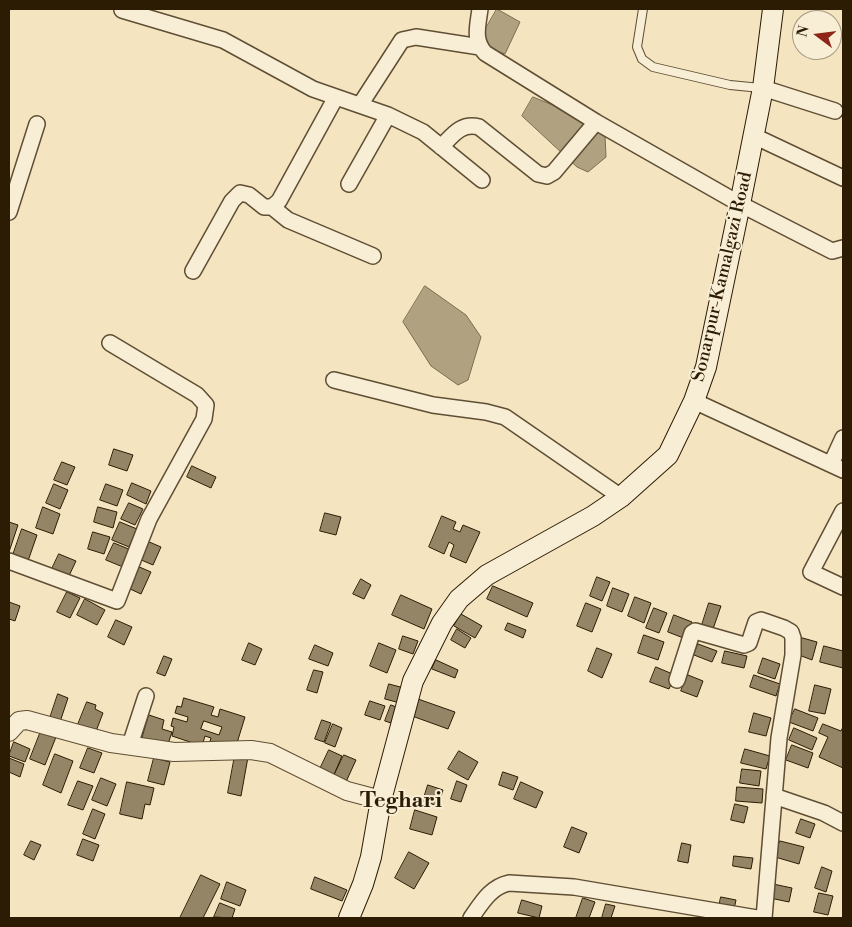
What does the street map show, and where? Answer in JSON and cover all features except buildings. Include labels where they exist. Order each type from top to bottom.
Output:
[{"type":"main road","name":"Sonarpur-Kamalgazi Road","points":[[348,918],[363,884],[372,857],[381,800],[413,681],[442,623],[459,599],[488,575],[593,516],[621,497],[668,455],[694,401],[706,367],[754,136],[763,88],[773,9]]},
{"type":"street","points":[[480,9],[477,36],[480,47],[485,53],[596,122],[740,204],[832,251],[843,248]]},
{"type":"street","points":[[122,10],[223,40],[247,51],[291,79],[388,115],[423,132],[482,180]]},
{"type":"street","points":[[360,105],[402,40],[416,37],[480,47]]},
{"type":"street","points":[[763,88],[835,111]]},
{"type":"street","points":[[272,207],[288,188],[336,97]]},
{"type":"street","points":[[349,184],[388,115]]},
{"type":"street","points":[[441,147],[462,127],[470,125],[478,128],[538,174],[547,176],[554,172],[596,122]]},
{"type":"street","points":[[9,212],[37,124]]},
{"type":"street","points":[[754,136],[843,178]]},
{"type":"street","points":[[193,271],[232,201],[240,193],[249,195],[264,207],[272,207],[288,220],[373,256]]},
{"type":"street","points":[[9,560],[118,601],[149,519],[204,419],[206,404],[197,395],[110,343]]},
{"type":"street","points":[[334,380],[433,405],[486,412],[505,417],[621,497]]},
{"type":"street","points":[[694,401],[837,467],[843,438]]},
{"type":"street","points":[[843,511],[811,572],[843,587]]},
{"type":"street","points":[[677,680],[692,633],[695,631],[744,645],[749,643],[756,622],[762,620],[791,632],[793,655],[779,738],[764,918]]},
{"type":"street","points":[[130,745],[146,696]]},
{"type":"street","points":[[9,732],[19,721],[27,720],[111,742],[174,752],[251,750],[270,753],[347,791],[381,800]]},
{"type":"street","points":[[774,796],[824,813],[843,823]]},
{"type":"street","points":[[471,918],[493,890],[500,885],[509,883],[574,887],[758,918]]},
{"type":"lane","points":[[642,9],[637,47],[642,59],[653,67],[730,85],[763,88]]},
{"type":"shaded area","points":[[497,9],[520,22],[505,54],[487,48],[482,35]]},
{"type":"shaded area","points":[[533,97],[555,106],[605,135],[606,157],[588,172],[577,167],[522,116]]},
{"type":"shaded area","points":[[425,286],[466,315],[481,337],[468,380],[458,385],[431,366],[403,322]]},
{"type":"district","name":"Teghari","points":[[401,802]]}]
